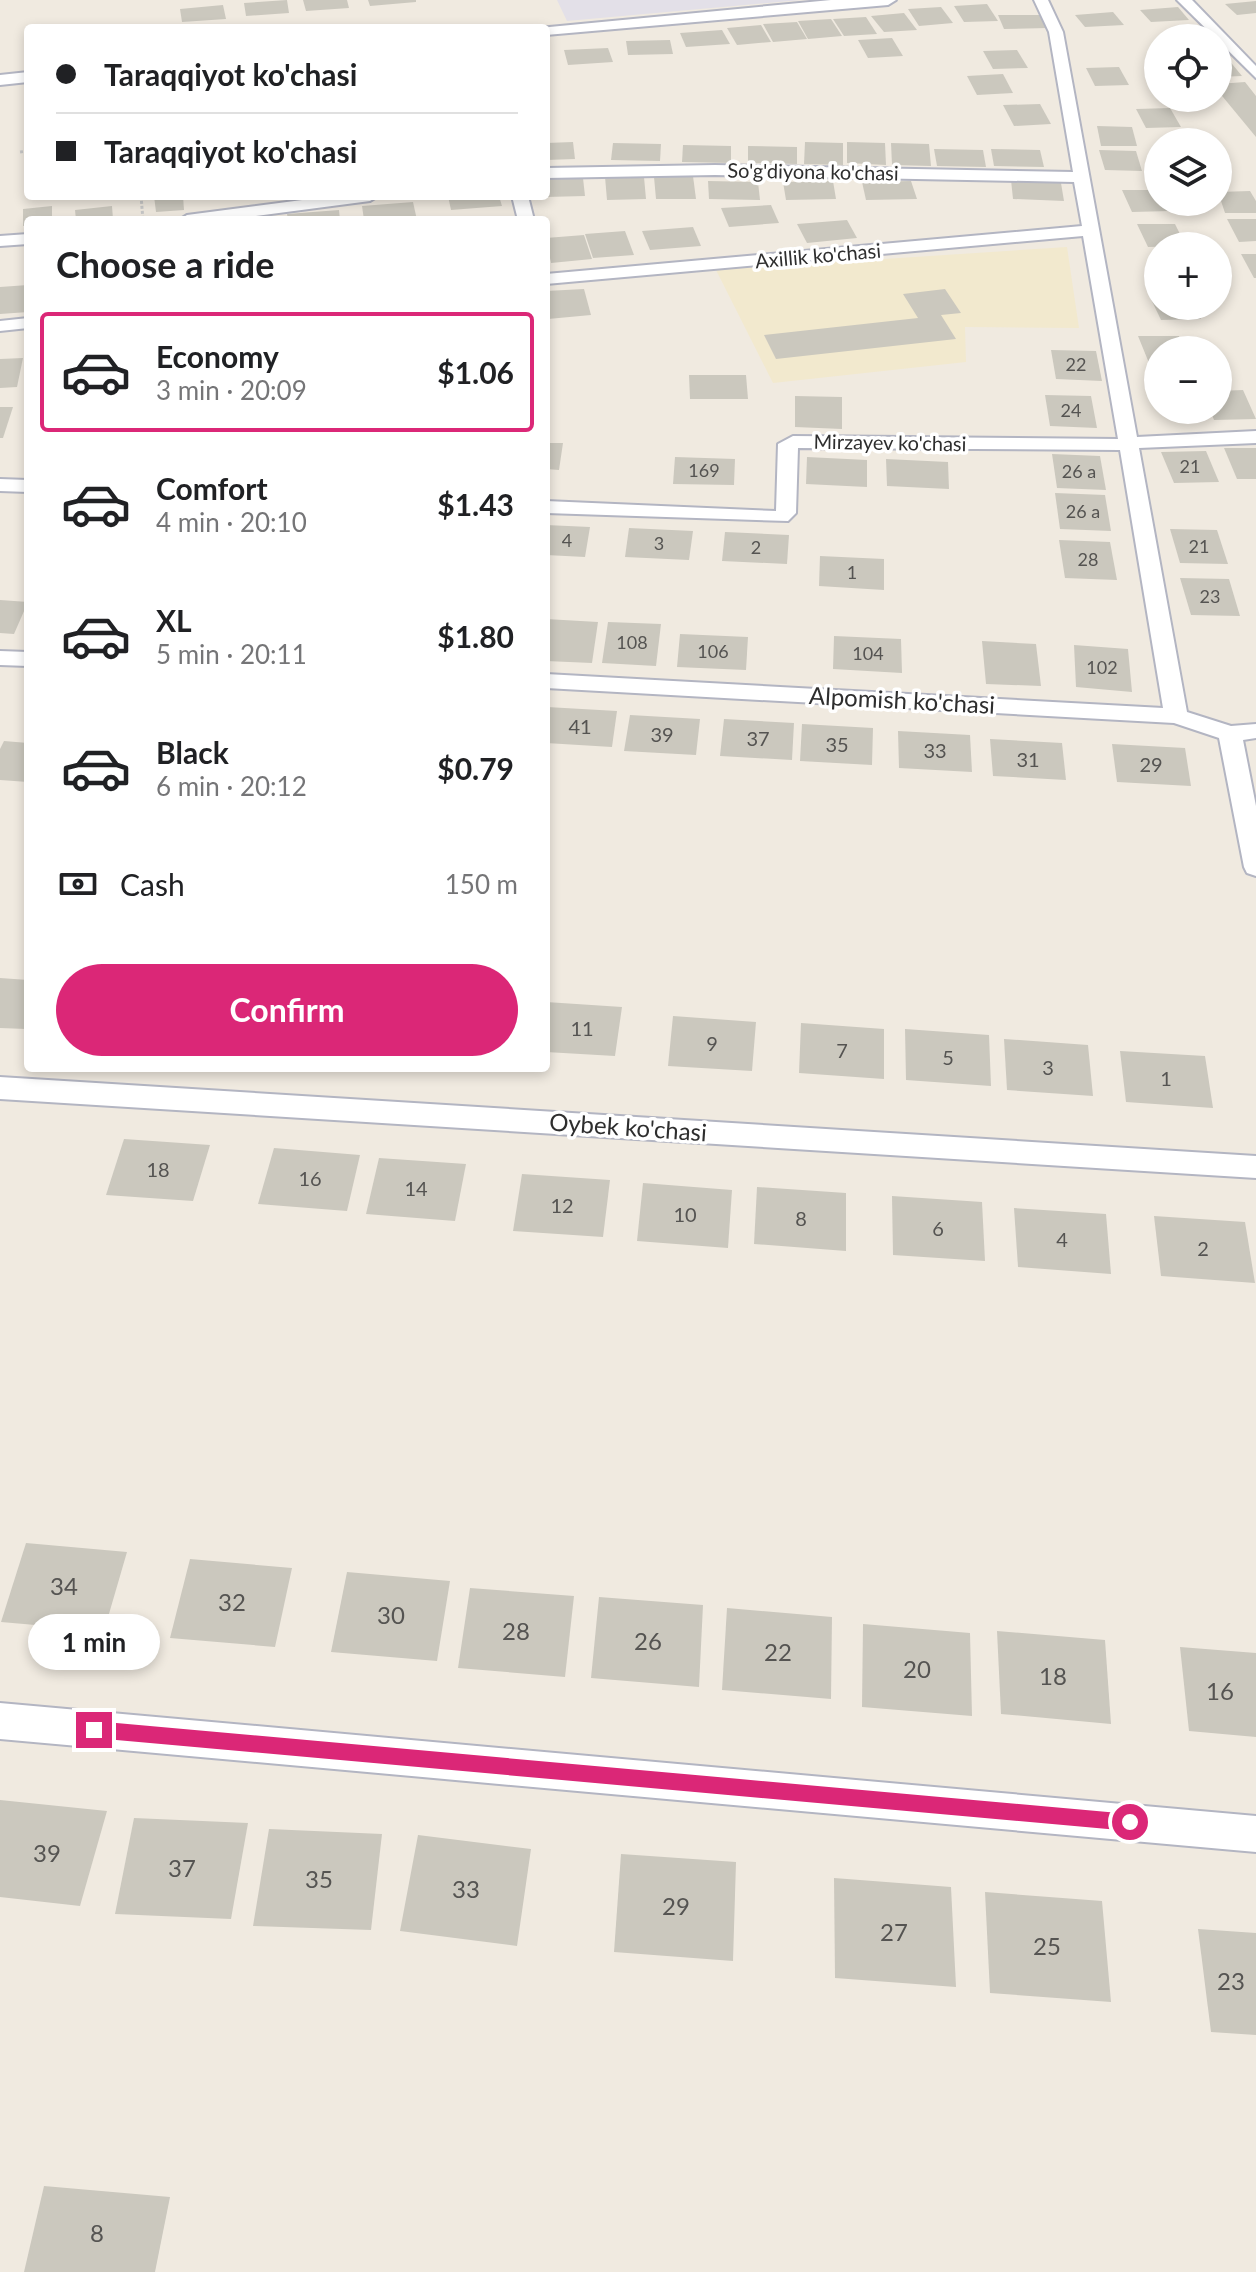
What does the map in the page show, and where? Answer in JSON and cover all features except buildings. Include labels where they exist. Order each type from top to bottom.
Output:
[{"type":"street","points":[[550,30],[888,0]]},
{"type":"street","points":[[1041,0],[1056,32],[1176,716]]},
{"type":"street","points":[[1184,0],[1256,74]]},
{"type":"street","points":[[0,80],[24,77]]},
{"type":"street","name":"So'g'diyona ko'chasi","points":[[550,173],[715,170],[1080,177]]},
{"type":"street","points":[[218,216],[340,200]]},
{"type":"street","name":"Axillik ko'chasi","points":[[550,279],[1089,230]]},
{"type":"street","points":[[0,241],[24,239]]},
{"type":"street","points":[[0,326],[24,323]]},
{"type":"street","name":"Mirzayev ko'chasi","points":[[550,507],[781,517],[786,513],[788,444],[793,442],[1104,447],[1128,443],[1256,437]]},
{"type":"street","points":[[0,485],[24,486]]},
{"type":"street","points":[[0,658],[24,659]]},
{"type":"street","name":"Alpomish ko'chasi","points":[[550,681],[1176,716],[1230,734],[1256,731]]},
{"type":"street","points":[[1230,734],[1256,867]]},
{"type":"street","name":"Oybek ko'chasi","points":[[0,1088],[1256,1167]]},
{"type":"street","points":[[0,1721],[1256,1834]]},
{"type":"path","points":[[20,152],[24,152]]},
{"type":"shaded area","points":[[557,0],[801,0],[567,21]]},
{"type":"shaded area","points":[[1067,247],[1079,328],[965,327],[966,362],[773,383],[716,270]]},
{"type":"route","points":[[94,1730],[1130,1822]]}]
